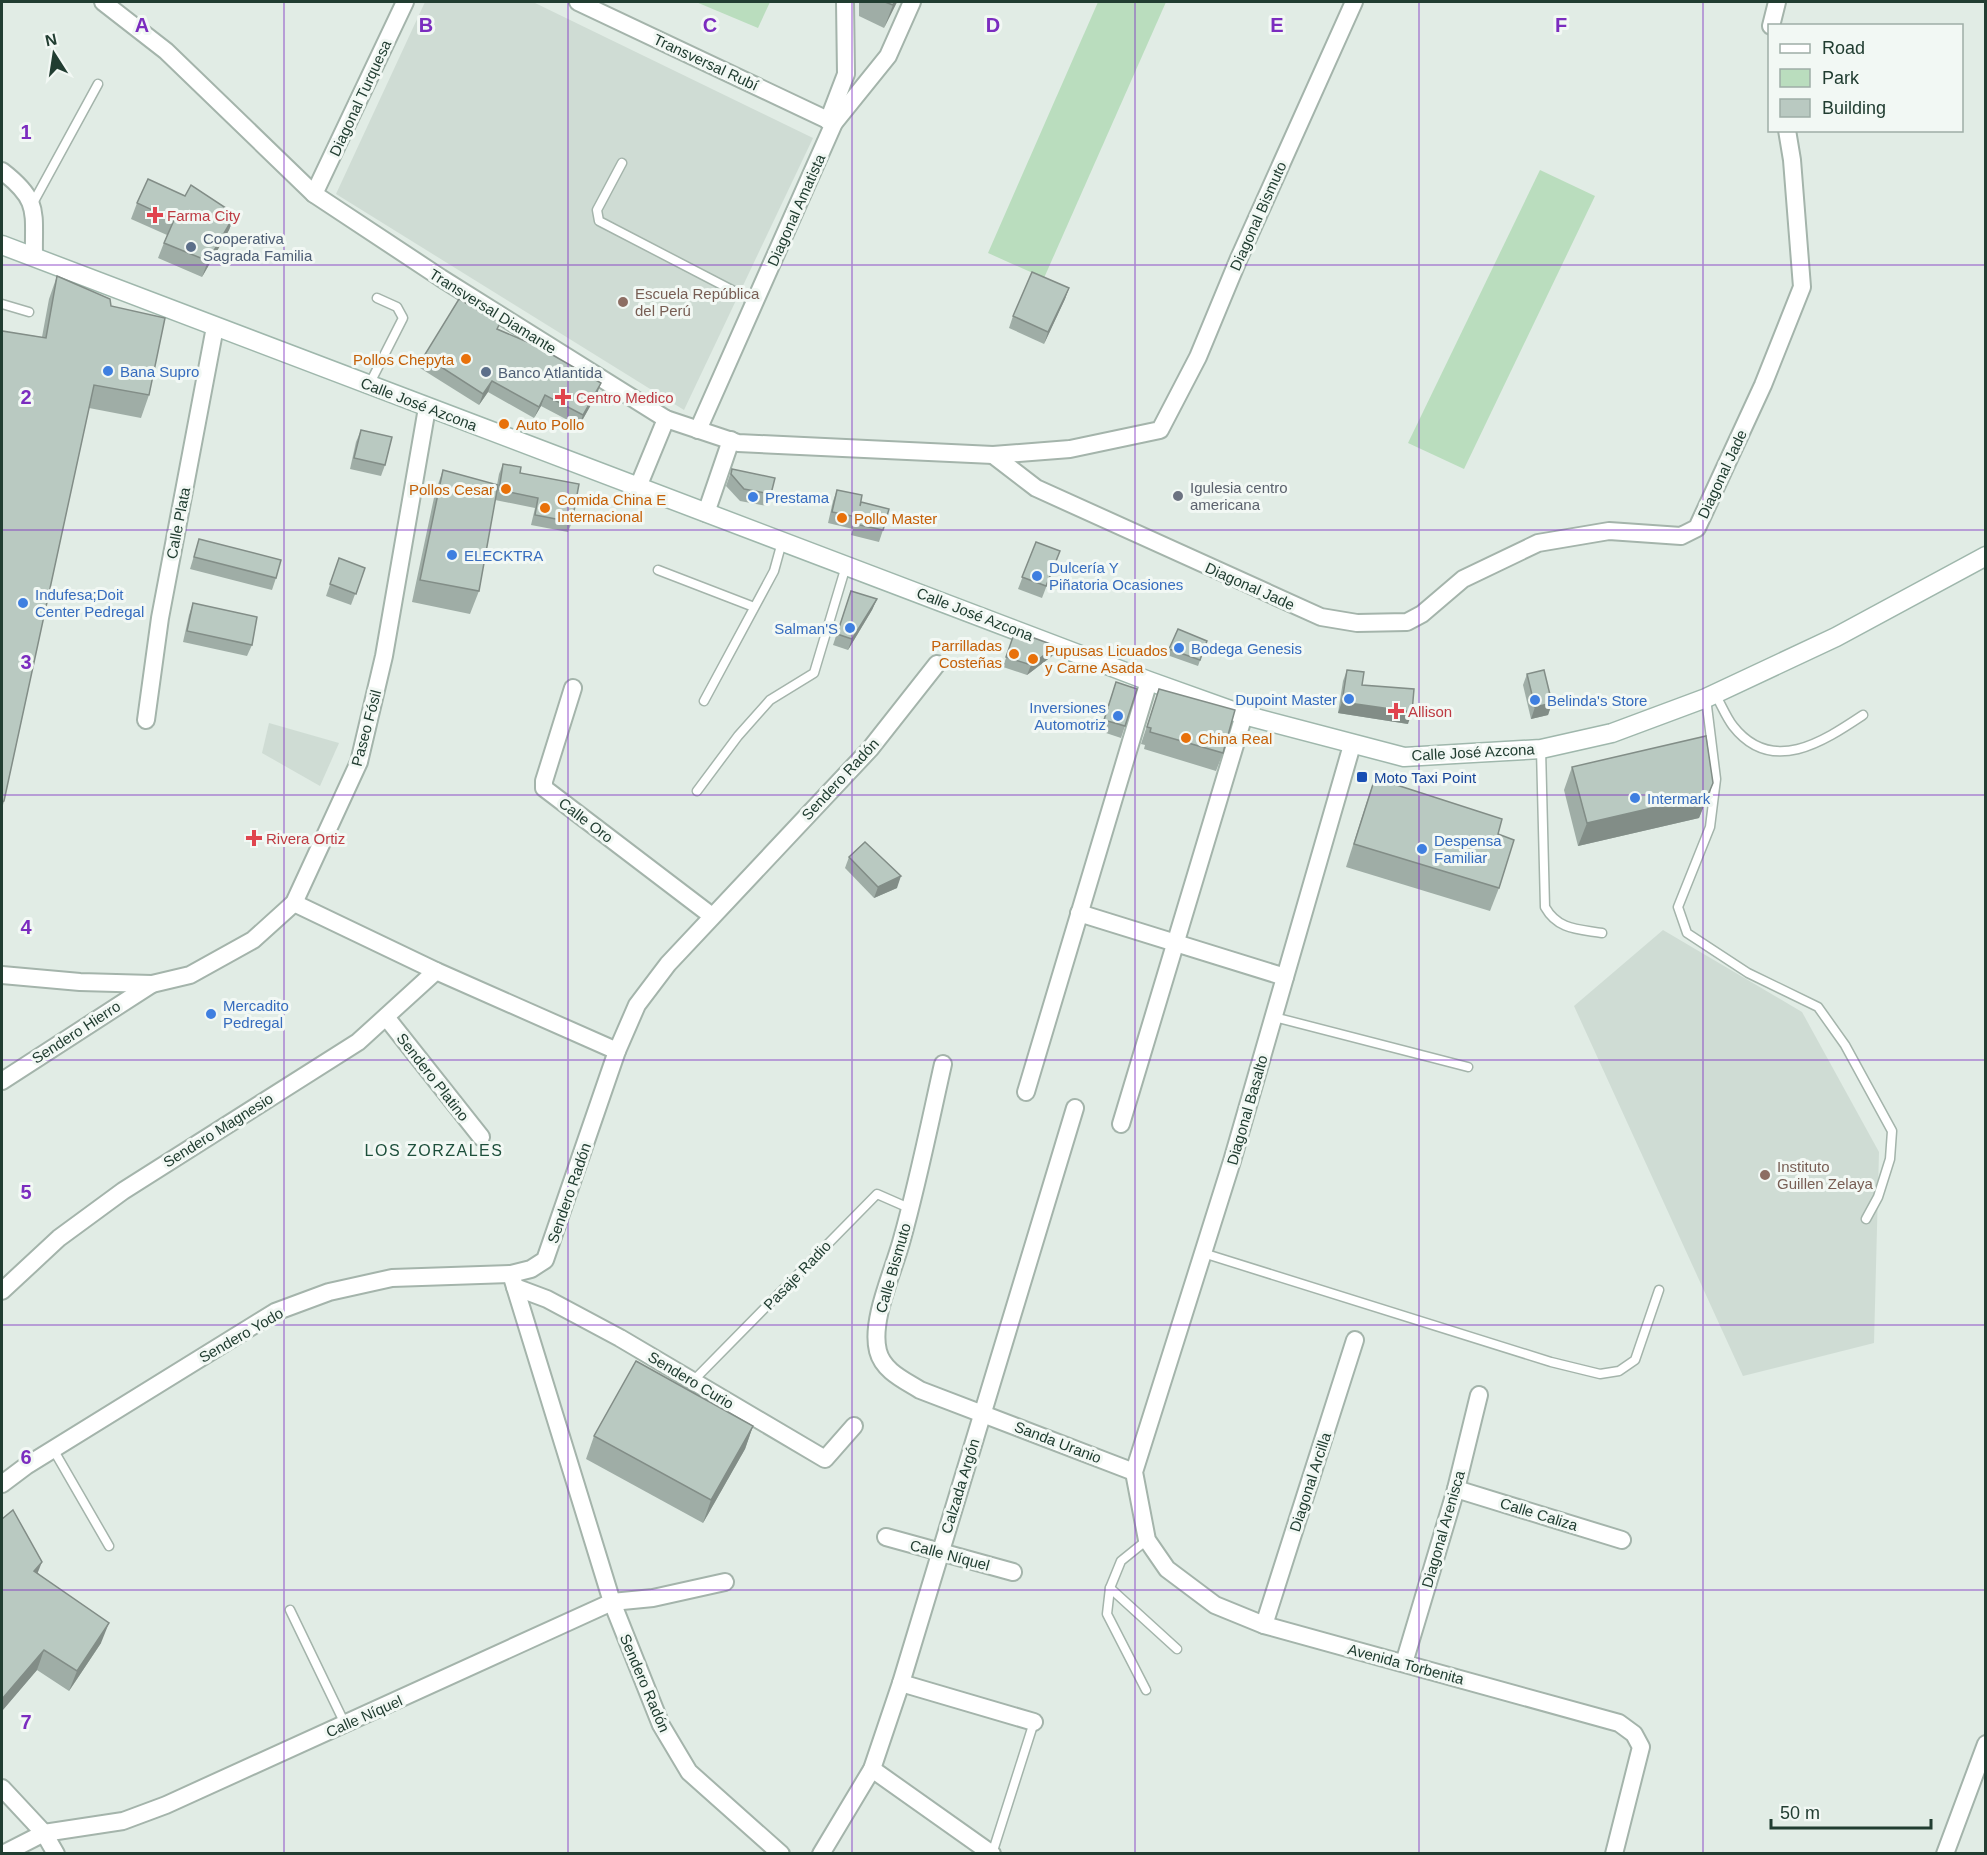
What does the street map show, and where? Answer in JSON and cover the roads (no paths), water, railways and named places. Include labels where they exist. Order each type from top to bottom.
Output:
[{"type":"main road","name":"Calle José Azcona","points":[[2,245],[1149,681],[1244,715],[1404,757],[1541,748],[1612,733],[1710,696],[1836,637],[1986,556]]},
{"type":"street","name":"Transversal Diamante","points":[[103,2],[166,51],[314,194],[441,279],[666,418],[731,440],[837,449],[993,455],[1070,449],[1160,430]]},
{"type":"street","name":"Diagonal Turquesa","points":[[314,194],[405,2]]},
{"type":"street","name":"Transversal Rubí","points":[[578,2],[831,122]]},
{"type":"street","points":[[831,122],[846,74],[845,2]]},
{"type":"street","name":"Diagonal Amatista","points":[[698,429],[755,302],[831,122],[888,56],[912,2]]},
{"type":"street","name":"Diagonal Bismuto","points":[[1160,430],[1197,357],[1354,2]]},
{"type":"street","points":[[1772,24],[1777,2]]},
{"type":"street","name":"Diagonal Jade","points":[[993,455],[1036,488],[1088,513],[1322,617],[1357,623],[1407,622],[1422,614],[1463,579],[1538,543],[1609,531],[1681,536],[1697,528],[1763,385],[1802,287],[1792,160],[1787,132]]},
{"type":"street","points":[[2,171],[22,187],[33,203],[34,257]]},
{"type":"street","name":"Calle Plata","points":[[147,720],[160,618],[215,327]]},
{"type":"street","name":"Paseo Fósil","points":[[2,975],[80,982],[152,984],[190,975],[253,940],[294,903],[359,762],[384,656],[427,408]]},
{"type":"street","points":[[638,487],[666,418]]},
{"type":"street","points":[[706,513],[731,440]]},
{"type":"street","name":"Sendero Radón","points":[[781,1854],[689,1772],[661,1725],[612,1602],[513,1280],[545,1260],[617,1052],[637,1005],[668,964],[870,749],[937,664]]},
{"type":"street","points":[[1026,1092],[1149,681]]},
{"type":"street","name":"Calle Oro","points":[[573,688],[544,781],[544,788],[712,916]]},
{"type":"street","points":[[1121,1124],[1244,715]]},
{"type":"street","name":"Diagonal Basalto","points":[[1134,1472],[1274,1017],[1352,745]]},
{"type":"street","points":[[294,903],[436,971],[617,1052]]},
{"type":"street","points":[[1079,913],[1285,977]]},
{"type":"street","name":"Sendero Magnesio","points":[[2,1291],[59,1238],[123,1191],[358,1042],[436,971]]},
{"type":"street","name":"Sendero Hierro","points":[[2,1081],[152,984]]},
{"type":"street","name":"Sendero Platino","points":[[386,1017],[481,1137]]},
{"type":"street","name":"Calle Bismuto","points":[[943,1064],[909,1208],[879,1314],[876,1336],[878,1353],[889,1371],[920,1390],[982,1413]]},
{"type":"street","name":"Calzada Argón","points":[[821,1854],[872,1769],[901,1683],[1075,1108]]},
{"type":"street","name":"Sendero Yodo","points":[[2,1484],[53,1449],[275,1312],[329,1292],[392,1278],[513,1280]]},
{"type":"street","name":"Sendero Curio","points":[[513,1280],[693,1381],[825,1459],[854,1426]]},
{"type":"street","name":"Diagonal Arcilla","points":[[1264,1625],[1355,1340]]},
{"type":"street","name":"Diagonal Arenisca","points":[[1404,1663],[1456,1489],[1479,1395]]},
{"type":"street","name":"Sanda Uranio","points":[[982,1413],[1134,1472]]},
{"type":"street","name":"Avenida Torbenita","points":[[1134,1472],[1147,1540],[1167,1569],[1215,1605],[1264,1625],[1619,1723],[1634,1734],[1641,1747],[1614,1854]]},
{"type":"street","name":"Calle Caliza","points":[[1456,1489],[1622,1540]]},
{"type":"street","name":"Calle Níquel","points":[[886,1537],[1013,1572]]},
{"type":"street","name":"Calle Níquel","points":[[3,1854],[44,1833],[123,1821],[166,1805],[612,1602],[653,1598],[725,1582]]},
{"type":"street","points":[[901,1683],[1034,1722]]},
{"type":"street","points":[[1945,1854],[1986,1744]]},
{"type":"street","points":[[872,1769],[992,1854]]},
{"type":"street","points":[[2,1788],[44,1833],[56,1854]]},
{"type":"lane","points":[[33,203],[98,84]]},
{"type":"lane","points":[[622,163],[597,210],[599,221],[755,302]]},
{"type":"lane","points":[[369,385],[403,318],[397,307],[377,298]]},
{"type":"lane","points":[[2,304],[29,312]]},
{"type":"lane","points":[[704,701],[774,571],[783,541]]},
{"type":"lane","points":[[697,792],[738,736],[770,700],[814,673],[846,565]]},
{"type":"lane","points":[[658,570],[754,607]]},
{"type":"lane","points":[[1710,696],[1734,727],[1754,745],[1770,751],[1785,751],[1820,743],[1863,715]]},
{"type":"lane","points":[[1710,696],[1716,779],[1710,827],[1678,907],[1687,933],[1748,973],[1818,1007],[1845,1045],[1892,1131],[1890,1159],[1878,1197],[1866,1219]]},
{"type":"lane","points":[[1541,748],[1545,907],[1552,920],[1571,928],[1602,933]]},
{"type":"lane","points":[[1274,1017],[1468,1067]]},
{"type":"lane","name":"Pasaje Radio","points":[[693,1381],[877,1194],[909,1208]]},
{"type":"lane","points":[[1203,1253],[1551,1362],[1600,1374],[1619,1371],[1635,1360],[1659,1290]]},
{"type":"lane","points":[[53,1449],[109,1546]]},
{"type":"lane","points":[[1146,1690],[1107,1614],[1110,1588],[1121,1561],[1147,1540]]},
{"type":"lane","points":[[1110,1588],[1177,1649]]},
{"type":"lane","points":[[290,1610],[345,1724]]},
{"type":"lane","points":[[992,1854],[1034,1722]]},
{"type":"place","name":"Farma City","points":[[155,215]]},
{"type":"place","name":"Cooperativa Sagrada Familia","points":[[191,247]]},
{"type":"place","name":"Escuela República del Perú","points":[[623,302]]},
{"type":"place","name":"Pollos Chepyta","points":[[466,359]]},
{"type":"place","name":"Bana Supro","points":[[108,371]]},
{"type":"place","name":"Banco Atlantida","points":[[486,372]]},
{"type":"place","name":"Centro Medico","points":[[563,397]]},
{"type":"place","name":"Auto Pollo","points":[[504,424]]},
{"type":"place","name":"Pollos Cesar","points":[[506,489]]},
{"type":"place","name":"Igulesia centro americana","points":[[1178,496]]},
{"type":"place","name":"Prestama","points":[[753,497]]},
{"type":"place","name":"Comida China E Internacional","points":[[545,508]]},
{"type":"place","name":"Pollo Master","points":[[842,518]]},
{"type":"place","name":"ELECKTRA","points":[[452,555]]},
{"type":"place","name":"Dulcería Y Piñatoria Ocasiones","points":[[1037,576]]},
{"type":"place","name":"Indufesa;Doit Center Pedregal","points":[[23,603]]},
{"type":"place","name":"Salman'S","points":[[850,628]]},
{"type":"place","name":"Bodega Genesis","points":[[1179,648]]},
{"type":"place","name":"Parrilladas Costeñas","points":[[1014,654]]},
{"type":"place","name":"Pupusas Licuados y Carne Asada","points":[[1033,659]]},
{"type":"place","name":"Dupoint Master","points":[[1349,699]]},
{"type":"place","name":"Belinda's Store","points":[[1535,700]]},
{"type":"place","name":"Allison","points":[[1396,711]]},
{"type":"place","name":"Inversiones Automotriz","points":[[1118,716]]},
{"type":"place","name":"China Real","points":[[1186,738]]},
{"type":"place","name":"Moto Taxi Point","points":[[1362,777]]},
{"type":"place","name":"Intermark","points":[[1635,798]]},
{"type":"place","name":"Rivera Ortiz","points":[[254,838]]},
{"type":"place","name":"Despensa Familiar","points":[[1422,849]]},
{"type":"place","name":"Mercadito Pedregal","points":[[211,1014]]},
{"type":"place","name":"Instituto Guillen Zelaya","points":[[1765,1175]]},
{"type":"district","name":"LOS ZORZALES","points":[[434,1150]]}]
